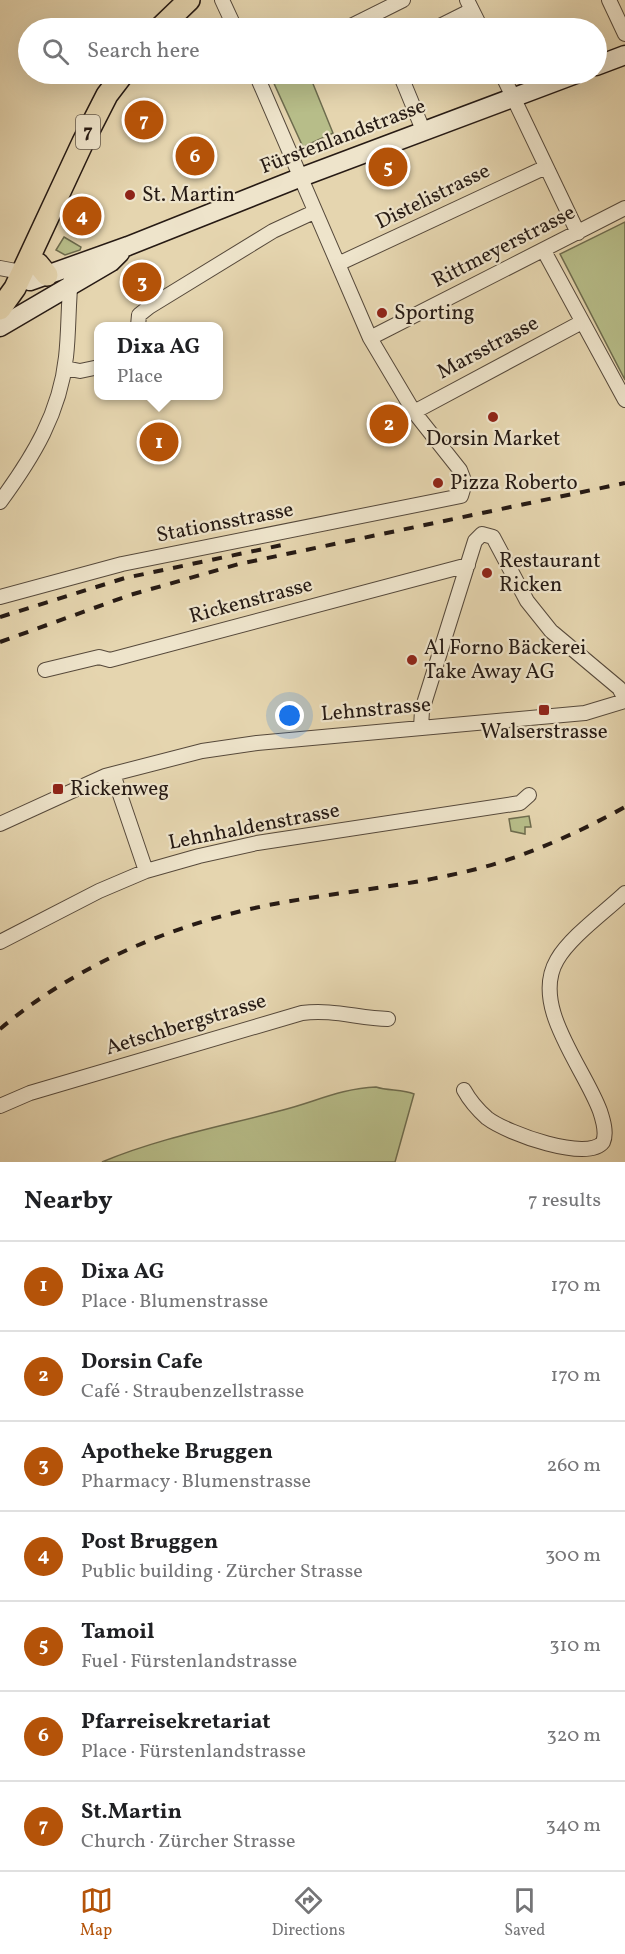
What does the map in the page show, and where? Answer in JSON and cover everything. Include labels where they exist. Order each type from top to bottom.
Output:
[{"type":"main road","points":[[170,18],[189,0]]},
{"type":"main road","points":[[607,62],[625,55]]},
{"type":"main road","name":"7","points":[[0,326],[30,276],[51,207],[60,195],[83,142],[116,84]]},
{"type":"main road","name":"Fürstenlandstrasse","points":[[30,276],[128,246],[423,130],[549,84]]},
{"type":"main road","name":"Fürstenlandstrasse","points":[[0,326],[111,262],[128,246]]},
{"type":"main road","name":"7","points":[[0,309],[30,276]]},
{"type":"street","points":[[222,0],[230,18]]},
{"type":"street","points":[[367,18],[403,0]]},
{"type":"street","points":[[609,0],[625,34]]},
{"type":"street","points":[[450,18],[469,5]]},
{"type":"street","points":[[375,14],[377,18]]},
{"type":"street","points":[[261,84],[314,212],[370,338],[414,412]]},
{"type":"street","points":[[404,84],[423,130]]},
{"type":"street","points":[[507,84],[578,233]]},
{"type":"street","name":"Distelistrasse","points":[[338,264],[546,167]]},
{"type":"street","name":"Rittmeyerstrasse","points":[[370,338],[625,208]]},
{"type":"street","points":[[138,322],[139,315],[150,307],[273,231],[314,212]]},
{"type":"street","points":[[544,251],[625,400]]},
{"type":"street","name":"Fürstenlandstrasse","points":[[70,285],[71,275],[99,259],[105,252]]},
{"type":"street","points":[[0,268],[30,276]]},
{"type":"street","points":[[0,502],[47,431],[65,368],[70,285]]},
{"type":"street","name":"Marsstrasse","points":[[414,412],[582,322]]},
{"type":"street","points":[[65,368],[80,371],[94,368]]},
{"type":"street","name":"Stationsstrasse","points":[[0,597],[122,564],[460,496],[465,483],[460,470],[414,412]]},
{"type":"street","points":[[421,728],[422,710],[477,538],[486,534],[493,537],[527,601],[551,631],[620,688],[625,700]]},
{"type":"street","name":"Rickenstrasse","points":[[45,670],[99,657],[110,660],[468,565]]},
{"type":"street","name":"Lehnstrasse","points":[[0,824],[113,774],[167,759],[237,746],[585,713],[625,700]]},
{"type":"street","points":[[113,774],[146,871]]},
{"type":"street","name":"Lehnhaldenstrasse","points":[[0,942],[71,904],[146,871],[257,843],[520,803],[529,795]]},
{"type":"street","points":[[465,1090],[469,1099],[486,1117],[505,1130],[559,1155],[574,1158],[587,1157],[596,1152],[604,1141],[604,1124],[584,1073],[555,1020],[549,999],[549,984],[557,959],[625,893]]},
{"type":"street","name":"Aetschbergstrasse","points":[[0,1106],[30,1093],[302,1013],[327,1011],[364,1018],[387,1019]]},
{"type":"green space","points":[[274,84],[313,84],[333,133],[303,147]]},
{"type":"green space","points":[[625,222],[625,380],[560,254]]},
{"type":"green space","points":[[64,237],[81,247],[80,250],[65,255],[56,250]]},
{"type":"green space","points":[[529,816],[531,827],[525,827],[525,834],[511,831],[509,819]]},
{"type":"green space","points":[[376,1087],[414,1094],[395,1162],[102,1162],[168,1139],[340,1093]]},
{"type":"railway","points":[[0,642],[130,595],[239,564],[625,483]]},
{"type":"railway","points":[[0,617],[125,578],[287,544]]},
{"type":"railway","points":[[0,1029],[61,985],[94,966],[129,949],[200,922],[274,904],[416,882],[473,870],[517,857],[549,844],[625,807]]},
{"type":"place","name":"St.Martin","points":[[144,120]]},
{"type":"place","name":"Pfarreisekretariat","points":[[195,156]]},
{"type":"place","name":"Tamoil","points":[[388,167]]},
{"type":"place","name":"St. Martin","points":[[130,195]]},
{"type":"place","name":"Post Bruggen","points":[[82,216]]},
{"type":"place","name":"Apotheke Bruggen","points":[[142,282]]},
{"type":"place","name":"Sporting","points":[[382,313]]},
{"type":"place","name":"Dorsin Market","points":[[493,417]]},
{"type":"place","name":"Dorsin Cafe","points":[[389,424]]},
{"type":"place","name":"Dixa AG","points":[[159,442]]},
{"type":"place","name":"Pizza Roberto","points":[[438,483]]},
{"type":"place","name":"Restaurant Ricken","points":[[487,573]]},
{"type":"place","name":"Al Forno Bäckerei Take Away AG","points":[[412,660]]},
{"type":"place","name":"Walserstrasse","points":[[544,710]]},
{"type":"place","name":"Rickenweg","points":[[58,789]]}]
